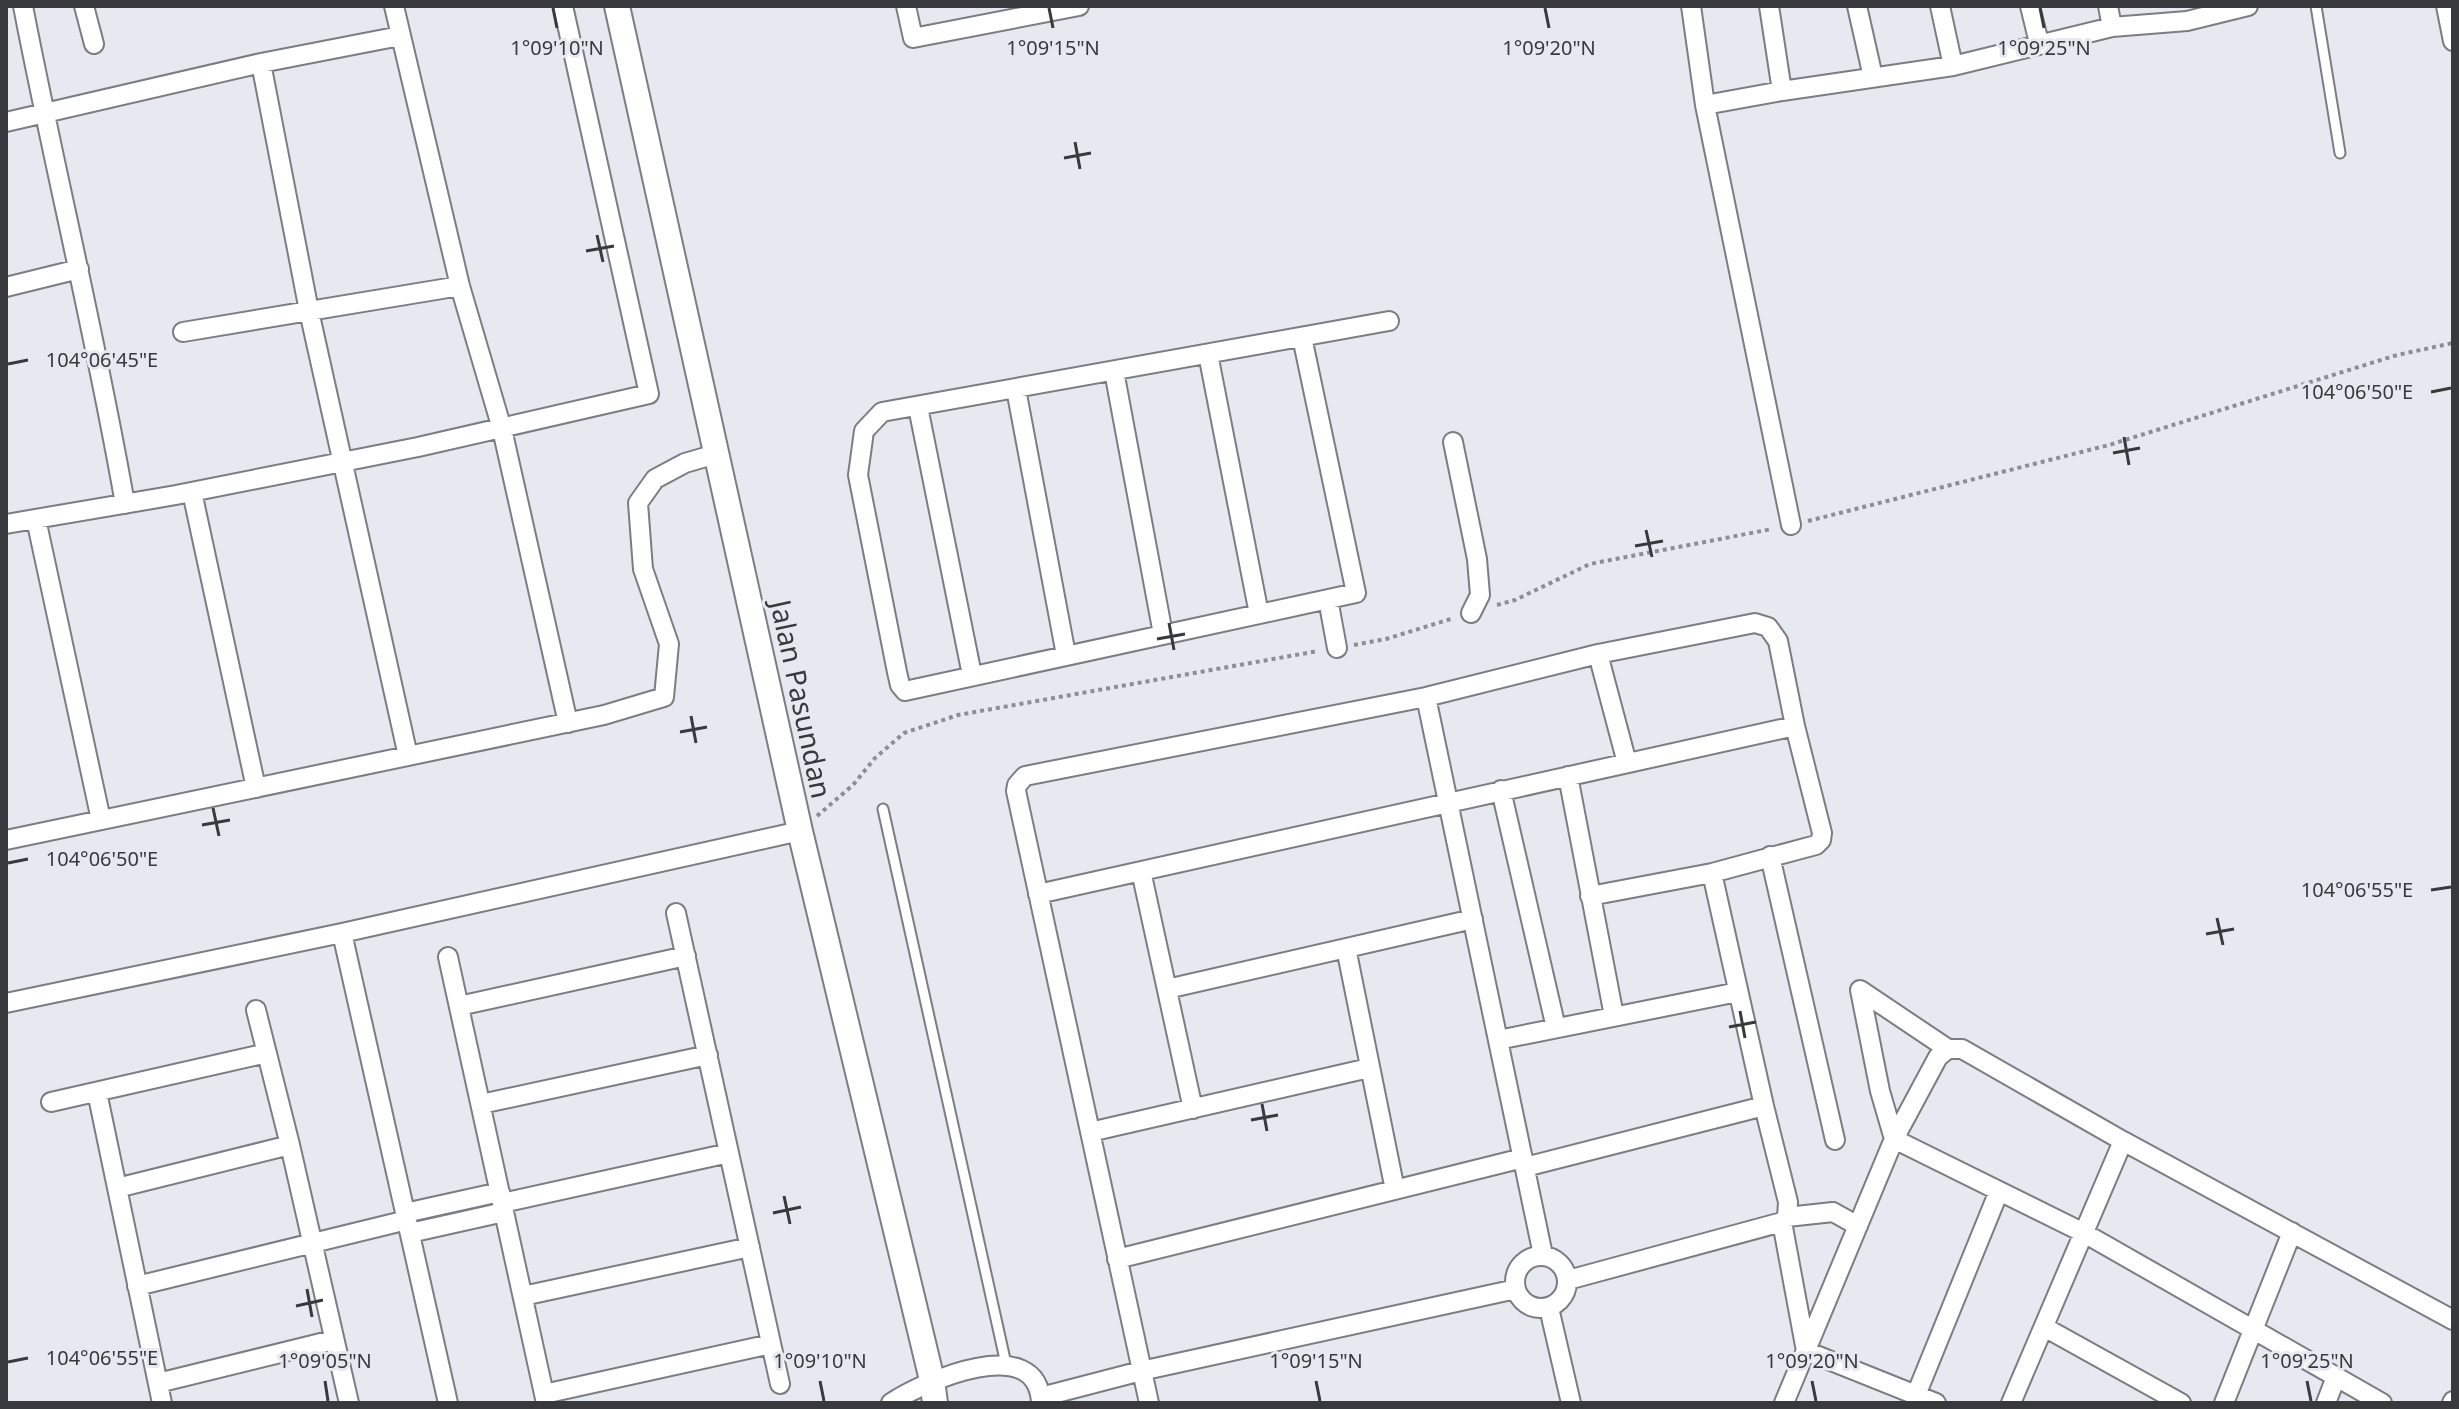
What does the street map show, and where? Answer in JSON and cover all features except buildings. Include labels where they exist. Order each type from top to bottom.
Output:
[{"type":"street","points":[[23,6],[125,504]]},
{"type":"street","points":[[84,6],[94,44]]},
{"type":"street","points":[[394,6],[460,286],[502,429],[568,723]]},
{"type":"street","points":[[6,524],[342,462],[649,394],[563,6]]},
{"type":"street","name":"Jalan Pasundan","points":[[617,6],[800,831],[934,1392]]},
{"type":"street","points":[[906,6],[913,38],[998,14],[1078,6]]},
{"type":"street","points":[[1691,6],[1705,105],[1791,525]]},
{"type":"street","points":[[1769,6],[1782,91]]},
{"type":"street","points":[[1857,6],[1873,77]]},
{"type":"street","points":[[1940,6],[1953,66]]},
{"type":"street","points":[[2030,6],[2039,43]]},
{"type":"street","points":[[2108,6],[2112,27]]},
{"type":"street","points":[[1705,105],[1953,66],[2112,27],[2185,13],[2248,6]]},
{"type":"street","points":[[2446,6],[2453,41]]},
{"type":"street","points":[[6,122],[261,63],[400,36]]},
{"type":"street","points":[[261,63],[309,311],[408,756]]},
{"type":"street","points":[[6,287],[79,269]]},
{"type":"street","points":[[183,332],[460,286]]},
{"type":"street","points":[[1302,337],[1356,593],[905,691],[897,672],[858,475],[864,431],[882,412],[1389,321]]},
{"type":"street","points":[[1208,354],[1259,614]]},
{"type":"street","points":[[1114,371],[1163,634]]},
{"type":"street","points":[[1016,389],[1066,655]]},
{"type":"street","points":[[918,407],[972,675]]},
{"type":"street","points":[[1453,442],[1477,559],[1480,595],[1471,613]]},
{"type":"street","points":[[6,840],[568,723],[664,697],[669,644],[643,569],[638,503],[655,479],[685,463],[716,454]]},
{"type":"street","points":[[192,492],[256,788]]},
{"type":"street","points":[[36,519],[101,820]]},
{"type":"street","points":[[1328,599],[1337,648]]},
{"type":"street","points":[[1149,1403],[1017,785],[1025,776],[1426,697],[1598,654],[1762,623],[1778,641],[1795,726],[1822,833],[1821,840],[1816,845],[1712,873],[1590,896]]},
{"type":"street","points":[[1598,654],[1627,763]]},
{"type":"street","points":[[1426,697],[1543,1255]]},
{"type":"street","points":[[1038,894],[1795,726]]},
{"type":"street","points":[[1568,776],[1614,1016]]},
{"type":"street","points":[[1501,790],[1556,1028]]},
{"type":"street","points":[[6,1003],[342,933],[800,831]]},
{"type":"street","points":[[1770,856],[1835,1140]]},
{"type":"street","points":[[1141,871],[1193,1109]]},
{"type":"street","points":[[1712,873],[1788,1202],[1784,1219],[1806,1351]]},
{"type":"street","points":[[676,913],[780,1384]]},
{"type":"street","points":[[1167,989],[1473,919]]},
{"type":"street","points":[[342,933],[448,1403]]},
{"type":"street","points":[[1346,948],[1395,1190]]},
{"type":"street","points":[[459,1006],[686,956]]},
{"type":"street","points":[[448,957],[545,1399],[771,1344]]},
{"type":"street","points":[[2382,1403],[2084,1233],[1894,1139],[1880,1091],[1860,990],[1948,1049],[1962,1049],[2123,1141],[2453,1320]]},
{"type":"street","points":[[1498,1040],[1738,992]]},
{"type":"street","points":[[256,1010],[349,1403]]},
{"type":"street","points":[[1784,1403],[1894,1139],[1938,1057],[1948,1049]]},
{"type":"street","points":[[51,1102],[267,1053]]},
{"type":"street","points":[[481,1104],[708,1055]]},
{"type":"street","points":[[1090,1132],[1369,1068]]},
{"type":"street","points":[[97,1092],[162,1403]]},
{"type":"street","points":[[1117,1259],[1395,1190],[1764,1106]]},
{"type":"street","points":[[2011,1403],[2123,1141]]},
{"type":"street","points":[[117,1188],[290,1145]]},
{"type":"street","points":[[137,1286],[312,1243],[729,1153]]},
{"type":"street","points":[[1916,1395],[1999,1191]]},
{"type":"street","points":[[1568,1280],[1784,1219],[1833,1212],[1858,1226]]},
{"type":"street","points":[[2224,1403],[2292,1232]]},
{"type":"street","points":[[523,1296],[750,1247]]},
{"type":"street","points":[[1543,1255],[1555,1259],[1564,1268],[1568,1280],[1565,1293],[1549,1308],[1533,1307],[1522,1300],[1516,1289],[1515,1276],[1520,1265],[1531,1257],[1543,1255]]},
{"type":"street","points":[[891,1403],[934,1392],[1006,1364],[1024,1368],[1035,1381],[1041,1400],[1141,1371],[1516,1289]]},
{"type":"street","points":[[1549,1308],[1571,1403]]},
{"type":"street","points":[[2044,1327],[2181,1403]]},
{"type":"street","points":[[158,1383],[333,1340]]},
{"type":"street","points":[[1806,1351],[1936,1403]]},
{"type":"street","points":[[2326,1403],[2336,1377]]},
{"type":"lane","points":[[2316,6],[2340,153]]},
{"type":"lane","points":[[883,809],[1006,1364]]},
{"type":"path","points":[[800,831],[853,785],[875,758],[904,733],[958,715],[1386,639],[1515,600],[1590,564],[1791,525],[2109,445],[2397,355],[2453,343]]}]
